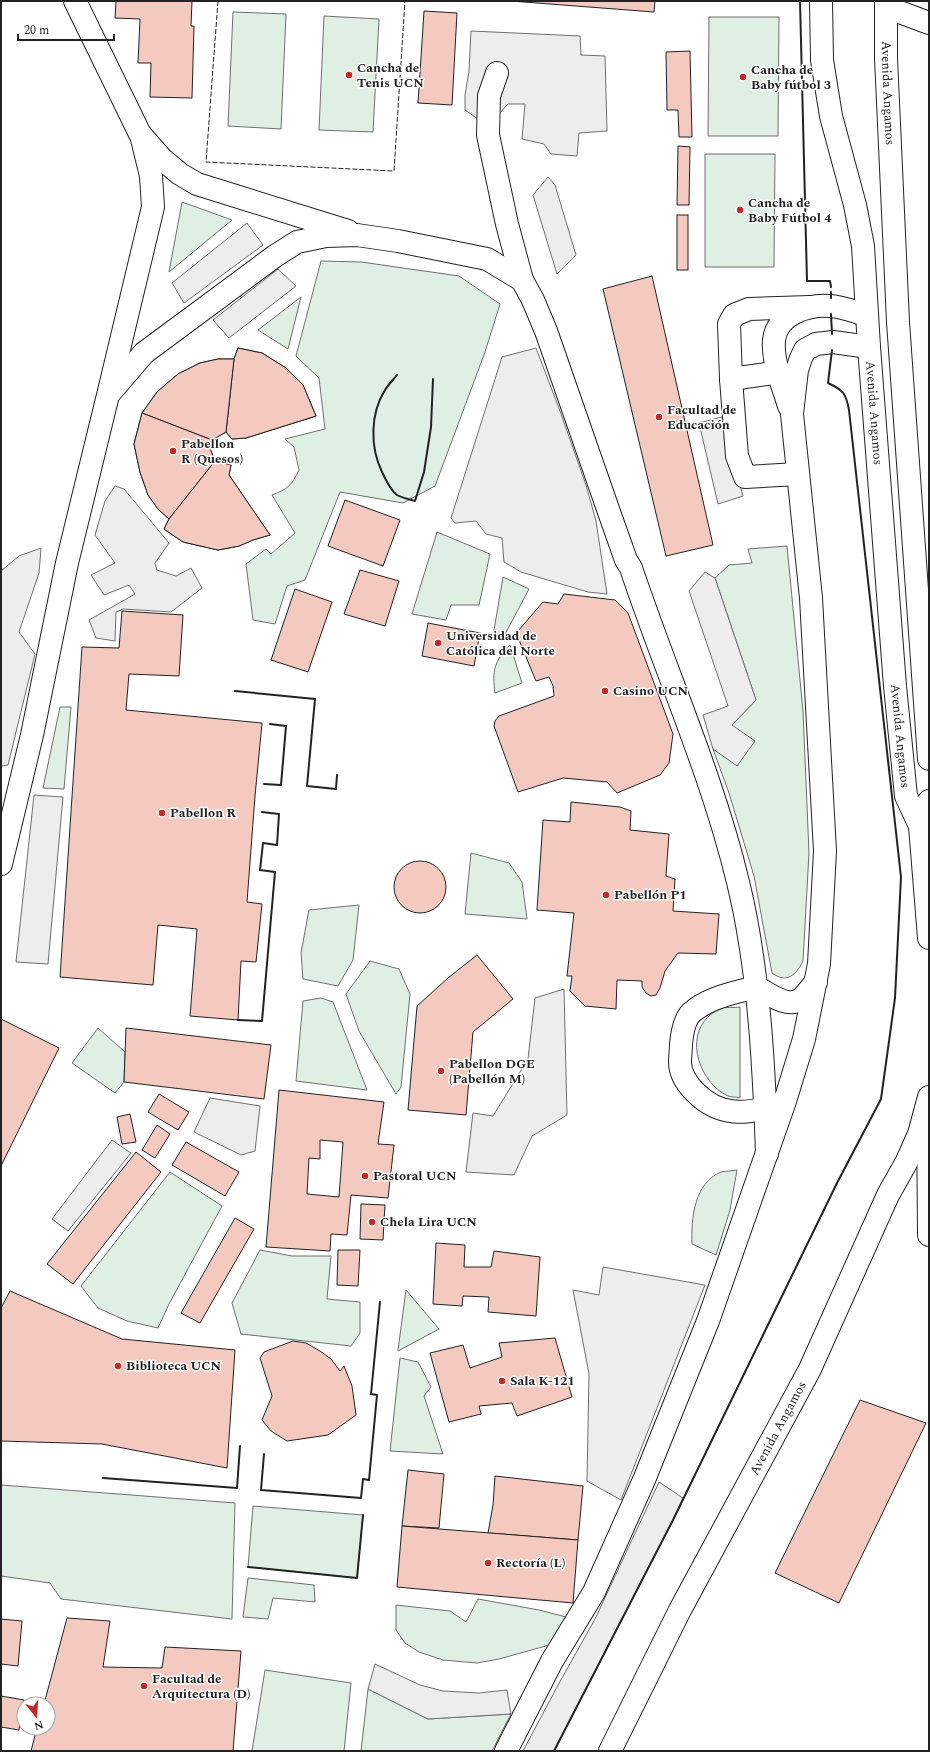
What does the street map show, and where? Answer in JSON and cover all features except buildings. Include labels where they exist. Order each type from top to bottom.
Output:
[{"type":"main road","points":[[1,864],[30,742],[69,555],[152,208],[152,176],[140,134],[75,1]]},
{"type":"main road","name":"Avenida Angamos","points":[[821,1],[822,60],[831,116],[855,205],[863,246],[869,347],[895,686],[906,796],[924,826]]},
{"type":"main road","points":[[884,3],[929,23]]},
{"type":"main road","name":"Avenida Angamos","points":[[884,3],[898,322],[929,759]]},
{"type":"main road","points":[[497,73],[489,96],[488,135],[507,224],[522,280],[533,300],[546,331],[626,560],[631,568],[695,743],[724,830],[738,883],[775,1105]]},
{"type":"main road","points":[[140,134],[162,159],[180,174],[197,184],[330,224],[357,235]]},
{"type":"main road","points":[[108,395],[144,353],[275,256],[297,242],[326,236],[357,235],[398,241],[487,259],[498,259],[506,256],[509,249],[507,224]]},
{"type":"main road","points":[[487,259],[522,280]]},
{"type":"main road","points":[[798,474],[745,477],[738,456],[731,379],[729,324],[734,315],[749,309],[831,306],[867,315]]},
{"type":"main road","points":[[506,1751],[552,1661],[594,1592],[638,1494],[708,1321],[767,1154],[775,1105],[804,1040],[819,964],[825,851],[811,598],[792,414],[780,372],[774,341],[776,330],[781,321],[810,307]]},
{"type":"main road","points":[[792,414],[797,370],[805,350],[816,344],[833,342],[869,347]]},
{"type":"main road","points":[[731,379],[780,372]]},
{"type":"main road","name":"Avenida Angamos","points":[[929,801],[924,826],[929,938]]},
{"type":"main road","points":[[775,1105],[746,1112],[720,1110],[704,1102],[687,1084],[680,1064],[682,1032],[690,1014],[710,1000],[756,987],[790,1003],[800,1000],[816,982]]},
{"type":"main road","points":[[928,1100],[929,1235]]},
{"type":"main road","name":"Avenida Angamos","points":[[610,1751],[680,1610],[810,1369],[888,1195],[906,1163],[919,1134],[928,1100]]},
{"type":"green space","points":[[233,12],[286,14],[281,129],[228,126]]},
{"type":"green space","name":"Cancha de Tenis UCN","points":[[324,16],[379,19],[373,132],[319,130]]},
{"type":"green space","name":"Cancha de Baby fútbol 3","points":[[709,17],[779,17],[778,136],[708,136]]},
{"type":"green space","name":"Cancha de Baby Fútbol 4","points":[[705,154],[775,154],[774,267],[705,267]]},
{"type":"green space","points":[[182,202],[232,220],[169,272]]},
{"type":"green space","points":[[321,261],[361,262],[459,276],[500,304],[485,352],[435,486],[403,503],[340,492],[305,580],[287,586],[275,624],[253,620],[246,564],[266,549],[271,554],[295,533],[272,495],[289,486],[299,470],[294,447],[285,439],[325,429],[319,378],[296,356]]},
{"type":"green space","points":[[301,297],[288,349],[258,330]]},
{"type":"green space","points":[[437,532],[490,554],[479,605],[451,605],[446,620],[412,614]]},
{"type":"green space","points":[[787,546],[803,711],[809,853],[803,961],[794,974],[787,978],[782,978],[772,973],[754,876],[729,793],[713,749],[738,766],[732,725],[756,700],[715,578],[729,565],[752,563],[748,549]]},
{"type":"green space","points":[[503,577],[529,589],[502,640],[493,636]]},
{"type":"green space","points":[[510,645],[522,683],[495,693],[495,667],[500,656]]},
{"type":"green space","points":[[60,707],[71,707],[64,789],[43,788]]},
{"type":"green space","points":[[471,853],[509,863],[522,882],[527,919],[465,914]]},
{"type":"green space","points":[[359,905],[353,960],[338,986],[303,979],[301,953],[309,910]]},
{"type":"green space","points":[[370,961],[399,969],[410,994],[401,1087],[396,1094],[359,1031],[346,994]]},
{"type":"green space","points":[[321,998],[333,1002],[367,1090],[296,1081],[303,1001]]},
{"type":"green space","points":[[740,1007],[740,1098],[728,1096],[718,1090],[703,1071],[697,1048],[697,1036],[701,1025],[717,1009]]},
{"type":"green space","points":[[98,1028],[125,1052],[124,1082],[115,1093],[72,1063]]},
{"type":"green space","points":[[737,1170],[730,1210],[716,1255],[692,1244],[692,1224],[696,1203],[705,1184],[712,1177],[721,1172]]},
{"type":"green space","points":[[170,1172],[222,1206],[169,1304],[158,1328],[127,1321],[98,1308],[81,1286]]},
{"type":"green space","points":[[260,1250],[292,1256],[331,1256],[327,1299],[360,1302],[360,1333],[351,1346],[241,1334],[232,1303]]},
{"type":"green space","points":[[406,1290],[439,1329],[398,1351],[398,1350]]},
{"type":"green space","points":[[400,1358],[418,1362],[431,1387],[424,1396],[443,1454],[390,1451]]},
{"type":"green space","points":[[1,1485],[235,1503],[232,1619],[61,1599],[50,1583],[1,1576]]},
{"type":"green space","points":[[253,1506],[363,1515],[357,1578],[248,1567]]},
{"type":"green space","points":[[248,1578],[314,1585],[315,1602],[273,1598],[268,1619],[243,1617]]},
{"type":"green space","points":[[478,1599],[539,1610],[570,1618],[553,1644],[499,1659],[477,1663],[443,1660],[419,1652],[405,1643],[396,1630],[396,1605],[450,1611],[466,1622]]},
{"type":"green space","points":[[265,1670],[351,1683],[344,1751],[252,1751]]},
{"type":"green space","points":[[368,1689],[428,1719],[511,1714],[492,1751],[361,1751]]},
{"type":"shaded area","points":[[471,31],[580,36],[581,55],[605,56],[607,131],[579,133],[577,156],[551,154],[544,144],[522,139],[525,104],[508,104],[488,126],[465,110]]},
{"type":"shaded area","points":[[548,177],[555,185],[576,255],[557,274],[533,195]]},
{"type":"shaded area","points":[[247,223],[263,245],[184,303],[172,283]]},
{"type":"shaded area","points":[[278,269],[296,286],[229,338],[213,320]]},
{"type":"shaded area","points":[[536,348],[586,485],[596,521],[607,594],[588,592],[521,572],[504,562],[502,538],[486,534],[476,521],[455,523],[451,518],[502,357]]},
{"type":"shaded area","points":[[722,417],[743,496],[718,504],[699,423]]},
{"type":"shaded area","points":[[115,486],[124,489],[169,543],[155,563],[157,570],[176,576],[191,568],[202,588],[171,612],[123,609],[116,612],[115,641],[96,638],[89,620],[135,594],[129,585],[104,595],[91,575],[115,563],[95,535],[105,501]]},
{"type":"shaded area","points":[[41,548],[39,573],[19,632],[35,654],[8,765],[1,766],[1,571],[19,556]]},
{"type":"shaded area","points":[[705,572],[715,578],[756,700],[732,725],[755,741],[737,766],[713,749],[703,715],[728,706],[689,591]]},
{"type":"shaded area","points":[[34,795],[63,797],[48,964],[16,962]]},
{"type":"shaded area","points":[[564,989],[567,1115],[532,1136],[514,1175],[466,1172],[473,1113],[493,1116],[528,1059],[535,998]]},
{"type":"shaded area","points":[[210,1098],[260,1106],[255,1151],[241,1155],[194,1132]]},
{"type":"shaded area","points":[[112,1140],[131,1153],[68,1231],[52,1219]]},
{"type":"shaded area","points":[[603,1267],[705,1285],[621,1500],[587,1481],[589,1374],[573,1290],[599,1295]]},
{"type":"shaded area","points":[[659,1482],[683,1498],[673,1520],[554,1751],[523,1751],[595,1619]]},
{"type":"shaded area","points":[[375,1664],[420,1685],[443,1691],[479,1693],[507,1690],[511,1714],[428,1719],[368,1689]]},
{"type":"fence","points":[[218,1],[206,162],[394,171],[405,1]]},
{"type":"wall","points":[[800,1],[807,281],[830,281],[831,287]]},
{"type":"wall","points":[[831,292],[831,298]]},
{"type":"wall","points":[[831,314],[832,334]]},
{"type":"wall","points":[[554,1751],[673,1520],[837,1183],[881,1099],[895,998],[901,877],[849,410],[847,400],[843,393],[828,383],[832,350]]},
{"type":"wall","points":[[397,375],[385,390],[377,409],[373,431],[375,452],[382,472],[390,488],[397,495],[415,501],[424,472],[431,427],[433,379]]},
{"type":"wall","points":[[235,691],[315,699],[307,786],[336,789],[337,775]]},
{"type":"wall","points":[[264,784],[281,785],[286,726],[270,724]]},
{"type":"wall","points":[[238,1020],[262,1021],[275,872],[260,870],[263,843],[277,845],[279,814],[262,812]]},
{"type":"wall","points":[[264,1454],[261,1490],[361,1498],[363,1479],[369,1480],[377,1395],[371,1394],[380,1302]]},
{"type":"wall","points":[[103,1478],[237,1488],[240,1446]]},
{"type":"wall","points":[[248,1567],[357,1578],[363,1515]]},
{"type":"place","name":"Cancha de Tenis UCN","points":[[349,75]]},
{"type":"place","name":"Cancha de Baby fútbol 3","points":[[743,77]]},
{"type":"place","name":"Cancha de Baby Fútbol 4","points":[[740,210]]},
{"type":"place","name":"Facultad de Educación","points":[[659,417]]},
{"type":"place","name":"Pabellon R (Quesos)","points":[[173,451]]},
{"type":"place","name":"Universidad de Católica del Norte","points":[[438,643]]},
{"type":"place","name":"Casino UCN","points":[[605,691]]},
{"type":"place","name":"Pabellon R","points":[[162,813]]},
{"type":"place","name":"Pabellón P1","points":[[606,895]]},
{"type":"place","name":"Pabellon DGE (Pabellón M)","points":[[441,1071]]},
{"type":"place","name":"Pastoral UCN","points":[[365,1176]]},
{"type":"place","name":"Chela Lira UCN","points":[[372,1222]]},
{"type":"place","name":"Biblioteca UCN","points":[[118,1366]]},
{"type":"place","name":"Sala K-121","points":[[502,1381]]},
{"type":"place","name":"Rectoría (L)","points":[[488,1563]]},
{"type":"place","name":"Facultad de Arquitectura (D)","points":[[144,1686]]}]
